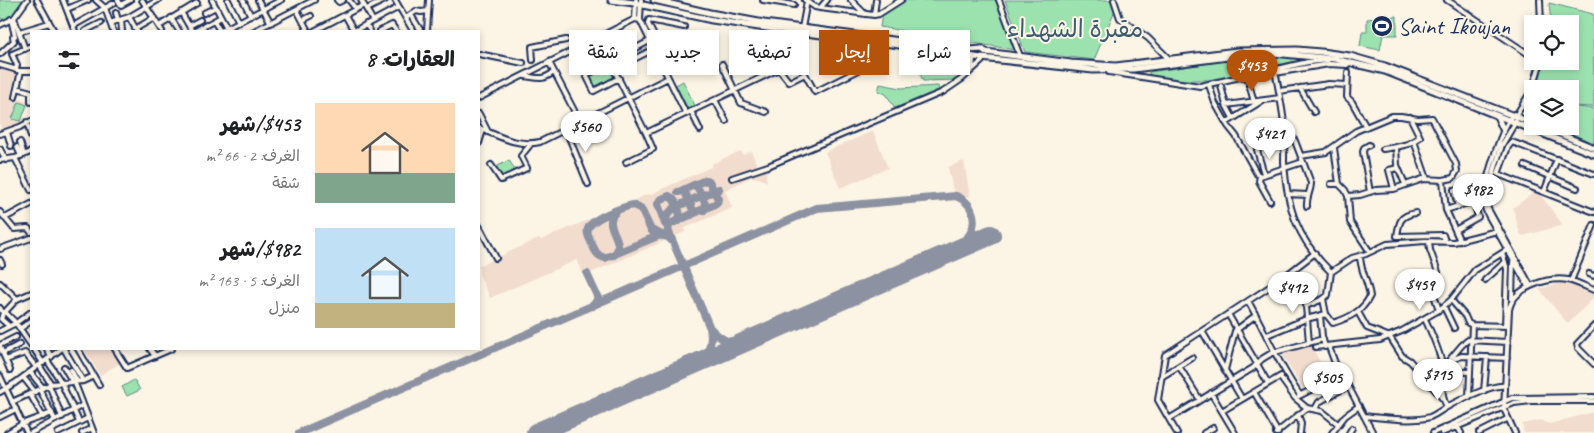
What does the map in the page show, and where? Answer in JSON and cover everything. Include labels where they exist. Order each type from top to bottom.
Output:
[{"type":"main road","points":[[611,0],[638,2],[712,20],[899,46]]},
{"type":"main road","points":[[656,0],[717,14],[802,28],[980,56],[1104,71],[1134,70],[1252,54],[1273,53],[1335,59],[1385,71],[1594,154]]},
{"type":"main road","points":[[980,56],[982,49],[986,52],[1092,66],[1116,66],[1252,50],[1321,52],[1350,56],[1386,66],[1524,119]]},
{"type":"main road","points":[[970,56],[980,56]]},
{"type":"main road","points":[[1496,116],[1503,129]]},
{"type":"main road","points":[[1563,135],[1594,148]]},
{"type":"street","points":[[0,25],[12,19],[27,0]]},
{"type":"street","points":[[37,0],[53,30]]},
{"type":"street","points":[[63,0],[74,29],[116,1],[121,5],[130,0]]},
{"type":"street","points":[[67,10],[88,0]]},
{"type":"street","points":[[96,0],[105,8],[113,30]]},
{"type":"street","points":[[142,0],[161,30]]},
{"type":"street","points":[[110,23],[129,17],[158,0]]},
{"type":"street","points":[[189,0],[192,6]]},
{"type":"street","points":[[212,0],[227,28]]},
{"type":"street","points":[[228,0],[239,22]]},
{"type":"street","points":[[243,0],[251,16]]},
{"type":"street","points":[[258,0],[271,23]]},
{"type":"street","points":[[256,30],[314,0]]},
{"type":"street","points":[[337,0],[339,2],[343,0]]},
{"type":"street","points":[[349,0],[356,9]]},
{"type":"street","points":[[354,4],[361,0],[373,21]]},
{"type":"street","points":[[316,30],[356,9],[385,0]]},
{"type":"street","points":[[356,30],[373,21],[402,0]]},
{"type":"street","points":[[427,30],[428,0]]},
{"type":"street","points":[[763,0],[794,5]]},
{"type":"street","points":[[802,28],[806,0],[820,8],[874,15],[879,14],[901,0]]},
{"type":"street","points":[[820,8],[827,0]]},
{"type":"street","points":[[851,0],[866,14]]},
{"type":"street","points":[[874,15],[876,0]]},
{"type":"street","points":[[999,0],[1020,56]]},
{"type":"street","points":[[1114,0],[1115,8],[1120,18],[1148,38],[1170,60]]},
{"type":"street","points":[[1448,0],[1524,52]]},
{"type":"street","points":[[1540,0],[1541,15]]},
{"type":"street","points":[[222,30],[280,1]]},
{"type":"street","points":[[159,26],[197,2]]},
{"type":"street","points":[[638,2],[638,19],[647,34]]},
{"type":"street","points":[[397,3],[406,18],[409,30],[418,26]]},
{"type":"street","points":[[204,13],[216,7]]},
{"type":"street","points":[[297,10],[308,30]]},
{"type":"street","points":[[406,18],[416,11],[428,11]]},
{"type":"street","points":[[180,12],[191,30]]},
{"type":"street","points":[[116,13],[122,30]]},
{"type":"street","points":[[345,15],[353,30]]},
{"type":"street","points":[[411,15],[420,30]]},
{"type":"street","points":[[303,20],[311,16]]},
{"type":"street","points":[[129,17],[136,30],[154,18]]},
{"type":"street","points":[[171,18],[178,30]]},
{"type":"street","points":[[191,30],[221,18]]},
{"type":"street","points":[[12,19],[20,34],[24,48]]},
{"type":"street","points":[[0,54],[13,42],[13,37],[15,36],[12,19]]},
{"type":"street","points":[[615,30],[638,19]]},
{"type":"street","points":[[191,30],[200,20]]},
{"type":"street","points":[[651,30],[648,20],[684,27]]},
{"type":"street","points":[[214,21],[219,30]]},
{"type":"street","points":[[39,29],[49,23]]},
{"type":"street","points":[[87,30],[101,23]]},
{"type":"street","points":[[366,24],[369,30]]},
{"type":"street","points":[[382,30],[392,25],[395,30]]},
{"type":"street","points":[[15,36],[30,31]]},
{"type":"street","points":[[533,60],[532,47],[566,40]]},
{"type":"street","points":[[15,97],[19,71],[12,54],[30,46]]},
{"type":"street","points":[[480,98],[569,52]]},
{"type":"street","points":[[480,54],[523,62]]},
{"type":"street","points":[[970,56],[974,60],[972,69]]},
{"type":"street","points":[[732,178],[768,166],[943,92],[962,79],[972,69],[980,56]]},
{"type":"street","points":[[1104,71],[1192,85],[1210,85],[1308,62],[1335,59]]},
{"type":"street","points":[[549,62],[580,122]]},
{"type":"street","points":[[1275,71],[1329,64],[1347,65],[1350,62]]},
{"type":"street","points":[[722,64],[741,103],[766,112]]},
{"type":"street","points":[[0,65],[19,71],[30,71]]},
{"type":"street","points":[[1529,286],[1487,205],[1486,198],[1505,138],[1515,123],[1516,115],[1533,88],[1538,70]]},
{"type":"street","points":[[1275,71],[1284,124],[1285,168],[1290,207],[1295,223],[1315,253],[1331,272],[1329,293],[1323,299],[1306,305],[1309,342]]},
{"type":"street","points":[[525,76],[541,79],[554,72]]},
{"type":"street","points":[[1348,72],[1347,97],[1352,102],[1366,127]]},
{"type":"street","points":[[588,75],[586,76],[594,91],[619,78]]},
{"type":"street","points":[[617,75],[653,148],[626,162]]},
{"type":"street","points":[[667,75],[686,114]]},
{"type":"street","points":[[646,133],[766,75]]},
{"type":"street","points":[[784,75],[789,82],[803,75]]},
{"type":"street","points":[[806,75],[815,92],[849,75]]},
{"type":"street","points":[[481,129],[511,141],[530,145],[566,130],[668,78]]},
{"type":"street","points":[[1248,80],[1254,102]]},
{"type":"street","points":[[1279,91],[1329,84],[1347,85]]},
{"type":"street","points":[[1210,85],[1215,103],[1236,136],[1255,172],[1262,175],[1303,162]]},
{"type":"street","points":[[1221,86],[1226,105],[1234,118]]},
{"type":"street","points":[[17,88],[30,92]]},
{"type":"street","points":[[1300,88],[1314,112]]},
{"type":"street","points":[[1226,105],[1280,98]]},
{"type":"street","points":[[715,100],[726,121]]},
{"type":"street","points":[[1226,123],[1261,101]]},
{"type":"street","points":[[691,111],[700,130]]},
{"type":"street","points":[[1516,115],[1508,120],[1503,129],[1483,198],[1485,209],[1529,286]]},
{"type":"street","points":[[480,116],[488,132]]},
{"type":"street","points":[[1301,156],[1323,153],[1334,148],[1351,134],[1392,116],[1418,119],[1431,118],[1456,164],[1457,171],[1453,178],[1443,180],[1427,179],[1394,189],[1376,190],[1348,196]]},
{"type":"street","points":[[1383,149],[1396,147],[1419,139],[1420,136],[1410,117]]},
{"type":"street","points":[[0,134],[29,122]]},
{"type":"street","points":[[1284,124],[1295,141],[1311,183],[1311,188],[1307,195],[1307,206]]},
{"type":"street","points":[[566,130],[588,184]]},
{"type":"street","points":[[7,132],[11,146]]},
{"type":"street","points":[[1414,141],[1427,179]]},
{"type":"street","points":[[20,142],[23,156]]},
{"type":"street","points":[[1498,174],[1512,142],[1594,174]]},
{"type":"street","points":[[491,165],[501,180],[527,168],[521,156],[530,145]]},
{"type":"street","points":[[1369,145],[1364,148],[1363,152],[1370,192]]},
{"type":"street","points":[[17,147],[23,156]]},
{"type":"street","points":[[1396,147],[1398,168],[1406,184]]},
{"type":"street","points":[[1334,148],[1339,184],[1348,196],[1350,222],[1370,252]]},
{"type":"street","points":[[0,149],[6,160]]},
{"type":"street","points":[[1257,150],[1262,175],[1259,181],[1270,201]]},
{"type":"street","points":[[0,160],[30,153]]},
{"type":"street","points":[[15,158],[30,188]]},
{"type":"street","points":[[1544,192],[1557,159]]},
{"type":"street","points":[[1525,166],[1577,188]]},
{"type":"street","points":[[1394,189],[1389,170],[1398,168]]},
{"type":"street","points":[[1493,172],[1594,212]]},
{"type":"street","points":[[1443,180],[1444,203],[1460,241]]},
{"type":"street","points":[[1331,184],[1339,184]]},
{"type":"street","points":[[1454,190],[1458,207]]},
{"type":"street","points":[[1288,194],[1307,195]]},
{"type":"street","points":[[1446,210],[1483,198]]},
{"type":"street","points":[[1455,230],[1478,217],[1474,201]]},
{"type":"street","points":[[5,218],[30,205]]},
{"type":"street","points":[[0,212],[14,229],[28,228],[30,231]]},
{"type":"street","points":[[1396,242],[1403,217],[1406,214],[1416,213]]},
{"type":"street","points":[[1571,281],[1594,225]]},
{"type":"street","points":[[480,228],[496,258]]},
{"type":"street","points":[[1331,272],[1352,258],[1383,245],[1396,242],[1460,241],[1497,231]]},
{"type":"street","points":[[1397,236],[1443,235],[1445,241]]},
{"type":"street","points":[[0,249],[30,238]]},
{"type":"street","points":[[1429,241],[1430,250],[1438,272]]},
{"type":"street","points":[[1316,348],[1390,337],[1440,310],[1451,300],[1475,270],[1508,250]]},
{"type":"street","points":[[1177,433],[1158,400],[1165,355],[1280,280],[1315,253]]},
{"type":"street","points":[[1502,253],[1507,272],[1506,326],[1508,342],[1504,406],[1507,420],[1515,433]]},
{"type":"street","points":[[1323,299],[1326,314],[1333,323],[1358,312],[1366,304],[1370,296],[1360,256]]},
{"type":"street","points":[[1506,326],[1512,300],[1513,259]]},
{"type":"street","points":[[1485,280],[1505,262]]},
{"type":"street","points":[[1512,300],[1529,286],[1559,280],[1571,281],[1594,290]]},
{"type":"street","points":[[1,286],[17,299]]},
{"type":"street","points":[[1405,292],[1413,296],[1431,286],[1440,310]]},
{"type":"street","points":[[9,326],[1,320],[2,311],[17,299],[30,293]]},
{"type":"street","points":[[1451,300],[1466,316],[1468,323],[1506,326]]},
{"type":"street","points":[[1248,301],[1267,334],[1298,397]]},
{"type":"street","points":[[1444,306],[1454,328]]},
{"type":"street","points":[[2,311],[21,328],[30,343]]},
{"type":"street","points":[[1358,312],[1367,328],[1390,337],[1402,356],[1410,361],[1442,398],[1446,407]]},
{"type":"street","points":[[0,331],[30,313]]},
{"type":"street","points":[[1228,314],[1268,383]]},
{"type":"street","points":[[1267,334],[1306,319],[1326,314]]},
{"type":"street","points":[[1225,370],[1237,328],[1256,315]]},
{"type":"street","points":[[1320,316],[1323,339],[1373,433]]},
{"type":"street","points":[[1425,319],[1442,365],[1442,398]]},
{"type":"street","points":[[21,328],[30,323]]},
{"type":"street","points":[[1469,397],[1472,324]]},
{"type":"street","points":[[1594,326],[1577,344],[1578,348],[1594,364]]},
{"type":"street","points":[[1202,331],[1242,399]]},
{"type":"street","points":[[26,336],[30,334]]},
{"type":"street","points":[[10,370],[0,346],[16,337]]},
{"type":"street","points":[[1169,419],[1253,368],[1257,362],[1275,351],[1323,339]]},
{"type":"street","points":[[1451,360],[1465,341],[1508,342]]},
{"type":"street","points":[[3,353],[20,344]]},
{"type":"street","points":[[35,350],[61,382],[79,422]]},
{"type":"street","points":[[47,350],[43,362],[62,417]]},
{"type":"street","points":[[0,392],[61,350]]},
{"type":"street","points":[[64,350],[82,381]]},
{"type":"street","points":[[79,350],[99,385]]},
{"type":"street","points":[[116,350],[127,368],[168,350]]},
{"type":"street","points":[[151,350],[155,356]]},
{"type":"street","points":[[6,360],[25,353],[43,362]]},
{"type":"street","points":[[1442,365],[1458,356],[1507,358]]},
{"type":"street","points":[[1484,391],[1487,357]]},
{"type":"street","points":[[1161,377],[1192,358]]},
{"type":"street","points":[[1180,366],[1200,400]]},
{"type":"street","points":[[64,367],[74,381]]},
{"type":"street","points":[[71,370],[82,405],[94,433]]},
{"type":"street","points":[[1443,371],[1470,372]]},
{"type":"street","points":[[30,372],[42,389],[55,420]]},
{"type":"street","points":[[1222,412],[1285,373]]},
{"type":"street","points":[[1298,397],[1342,374]]},
{"type":"street","points":[[0,376],[27,433],[62,417],[82,405]]},
{"type":"street","points":[[12,402],[50,385],[61,382],[82,381],[94,376]]},
{"type":"street","points":[[23,377],[43,417]]},
{"type":"street","points":[[1280,377],[1307,408],[1322,412],[1338,424]]},
{"type":"street","points":[[1315,409],[1319,402],[1348,386]]},
{"type":"street","points":[[1364,416],[1420,419],[1431,416],[1446,407],[1484,391],[1498,386],[1505,386]]},
{"type":"street","points":[[1254,392],[1277,433],[1307,408]]},
{"type":"street","points":[[1211,393],[1235,433]]},
{"type":"street","points":[[1442,433],[1505,400],[1516,397],[1594,397]]},
{"type":"street","points":[[1433,433],[1522,401],[1594,401]]},
{"type":"street","points":[[1332,433],[1345,416],[1359,406]]},
{"type":"street","points":[[1,415],[16,409]]},
{"type":"street","points":[[7,433],[22,424],[52,413]]},
{"type":"street","points":[[1298,415],[1301,423],[1300,432],[1306,433]]},
{"type":"street","points":[[58,433],[88,418]]},
{"type":"street","points":[[1479,433],[1507,420]]},
{"type":"street","points":[[1456,424],[1461,433]]},
{"type":"street","points":[[82,433],[92,428]]},
{"type":"street","points":[[1204,433],[1213,428]]},
{"type":"street","points":[[1349,433],[1352,428]]},
{"type":"shaded area","points":[[0,67],[16,72],[10,97],[28,101],[21,125],[4,132],[0,126]]},
{"type":"shaded area","points":[[873,131],[888,168],[840,188],[825,152]]},
{"type":"shaded area","points":[[741,151],[743,155],[751,151],[758,167],[768,167],[767,182],[751,177],[725,190],[732,208],[685,228],[685,232],[584,276],[577,260],[490,298],[480,276],[480,266],[539,238],[541,240],[648,194],[655,193],[711,167],[711,164]]},
{"type":"shaded area","points":[[964,161],[970,197],[954,195],[948,167]]},
{"type":"shaded area","points":[[1537,190],[1563,225],[1523,236],[1520,234],[1513,208]]},
{"type":"shaded area","points":[[1566,282],[1594,294],[1594,297],[1568,324],[1539,289]]},
{"type":"shaded area","points":[[1310,343],[1328,377],[1303,389],[1280,352]]},
{"type":"shaded area","points":[[85,350],[115,350],[122,362],[100,375]]},
{"type":"shaded area","points":[[1594,412],[1594,433],[1524,433],[1522,424],[1541,420],[1549,424]]},
{"type":"green space","points":[[0,0],[25,0],[15,15],[4,20],[0,18]]},
{"type":"green space","points":[[907,0],[996,0],[1015,50],[970,42],[970,30],[899,30],[880,27],[882,14]]},
{"type":"green space","name":"مقبرة الشهداء","points":[[1005,0],[1113,0],[1115,10],[1094,60],[1025,52]]},
{"type":"green space","points":[[1549,3],[1593,14],[1594,107],[1579,106],[1579,80],[1539,80],[1541,70],[1579,70],[1579,15],[1550,15]]},
{"type":"green space","name":"Saint Ikoujan","points":[[1397,16],[1397,35],[1383,35],[1380,50],[1360,46],[1362,32],[1367,32],[1367,19]]},
{"type":"green space","points":[[1272,55],[1312,58],[1277,65]]},
{"type":"green space","points":[[1252,57],[1270,59],[1272,68],[1208,80],[1180,80],[1149,75],[1149,72]]},
{"type":"green space","points":[[594,75],[614,75],[615,77],[596,88],[590,77]]},
{"type":"green space","points":[[921,75],[961,75],[955,80],[923,81]]},
{"type":"green space","points":[[683,81],[696,108],[689,111],[676,85]]},
{"type":"green space","points":[[880,84],[901,88],[938,86],[939,90],[895,108],[886,94],[878,91]]},
{"type":"green space","points":[[19,102],[27,105],[21,121],[12,119]]},
{"type":"green space","points":[[1579,107],[1594,109],[1594,143],[1574,135],[1579,135]]},
{"type":"green space","points":[[509,160],[515,170],[501,177],[496,167]]},
{"type":"green space","points":[[134,380],[140,390],[127,396],[122,387]]},
{"type":"taxiway","points":[[668,230],[670,224],[717,203],[718,199],[709,181],[706,180],[694,185]]},
{"type":"taxiway","points":[[681,191],[694,185],[697,186],[706,205],[704,210]]},
{"type":"taxiway","points":[[710,328],[670,235],[666,218],[675,208],[719,189]]},
{"type":"taxiway","points":[[678,192],[685,192],[693,210],[691,215]]},
{"type":"taxiway","points":[[665,224],[658,204],[660,200],[669,196],[678,207],[679,221]]},
{"type":"taxiway","points":[[299,433],[817,208],[956,196],[968,204],[974,222],[970,234],[962,244],[951,252]]},
{"type":"taxiway","points":[[662,235],[651,230],[641,209],[633,205],[594,221],[588,231],[588,236],[595,251],[598,255],[605,258],[660,235],[668,237],[672,241]]},
{"type":"taxiway","points":[[614,255],[618,244],[611,222],[616,212]]},
{"type":"taxiway","points":[[587,274],[598,298],[593,306]]},
{"type":"taxiway","points":[[695,364],[704,356],[709,348],[711,339],[710,328],[718,336],[726,340],[745,342]]},
{"type":"runway","points":[[536,433],[991,235]]},
{"type":"place","name":"Saint Ikoujan","points":[[1382,26]]}]
